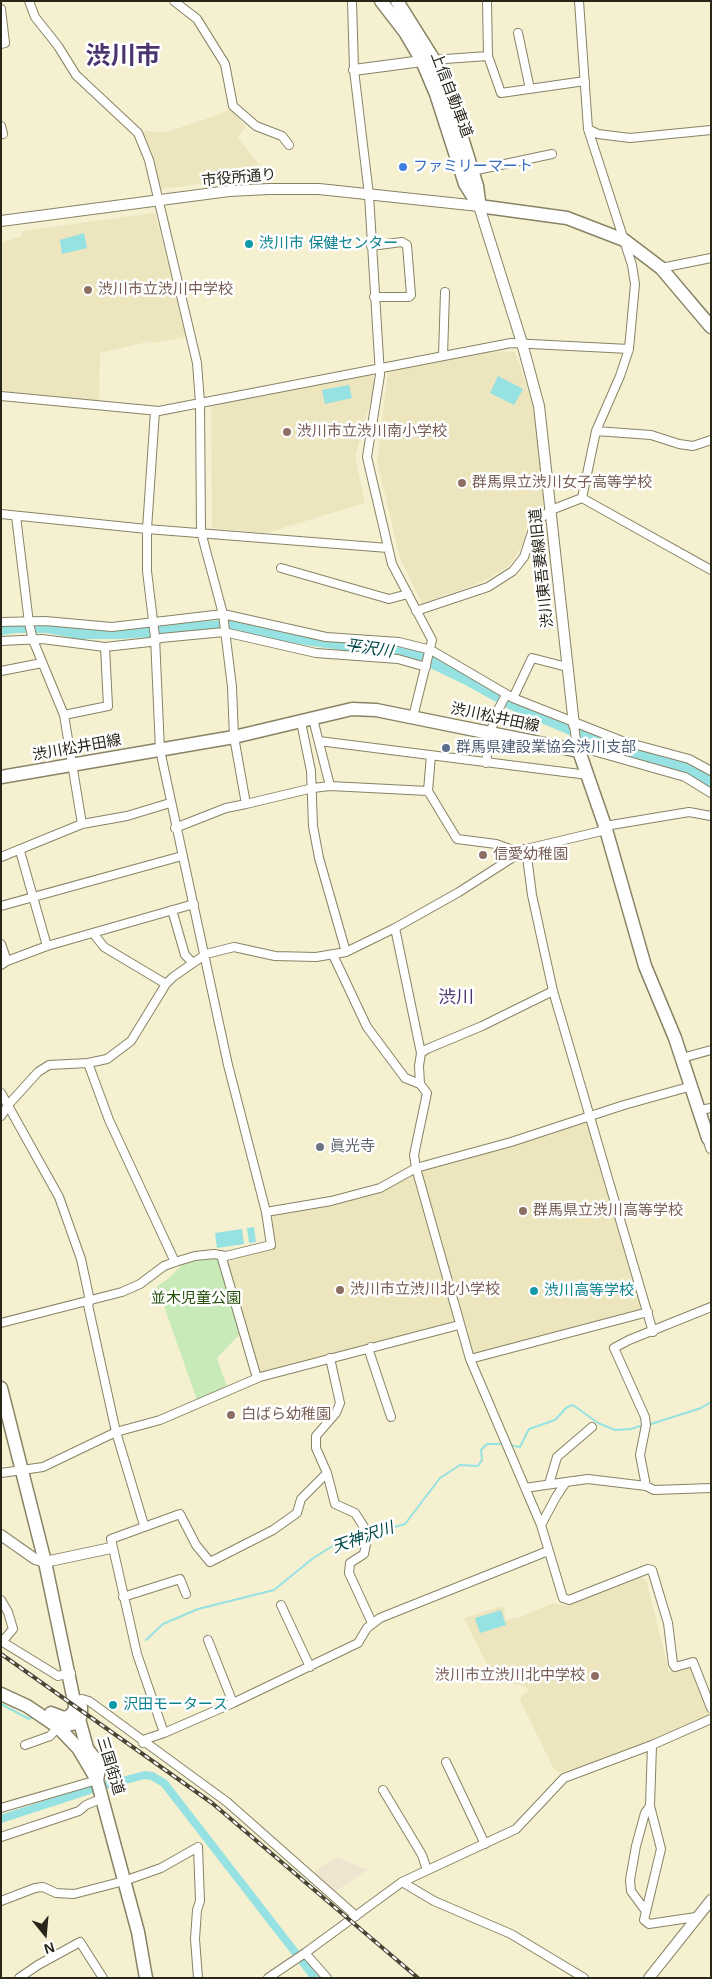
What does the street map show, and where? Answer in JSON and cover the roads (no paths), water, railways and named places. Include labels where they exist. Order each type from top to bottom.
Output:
[{"type":"main road","name":"上信自動車道","points":[[381,1],[428,60],[436,94],[465,184],[479,206]]},
{"type":"main road","name":"上信自動車道","points":[[397,1],[448,93],[472,171],[479,206]]},
{"type":"main road","points":[[479,206],[568,218],[624,240],[661,268],[711,328]]},
{"type":"main road","name":"渋川松井田線","points":[[1,777],[234,737],[307,721],[340,710],[352,709],[376,710],[490,733],[577,745]]},
{"type":"main road","points":[[577,745],[605,828],[644,966],[692,1086],[705,1109],[710,1141]]},
{"type":"main road","name":"三国街道","points":[[1,1388],[3,1404],[22,1469],[45,1562],[60,1608],[71,1673],[74,1712],[96,1760],[99,1770],[97,1780]]},
{"type":"main road","points":[[1,1684],[51,1714],[64,1718],[74,1712]]},
{"type":"main road","points":[[1,1694],[27,1706],[74,1712]]},
{"type":"main road","points":[[51,1714],[74,1712]]},
{"type":"main road","points":[[74,1712],[87,1749],[96,1760]]},
{"type":"main road","points":[[74,1712],[78,1748],[97,1780]]},
{"type":"main road","name":"三国街道","points":[[87,1749],[138,1932],[146,1978]]},
{"type":"street","points":[[29,1],[34,17],[58,46],[76,75],[138,133],[149,160],[197,363],[200,403],[201,532],[223,616],[232,688],[234,737],[246,804]]},
{"type":"street","points":[[174,1],[197,19],[225,64],[233,106],[256,126],[282,136],[289,145]]},
{"type":"street","points":[[352,1],[354,70],[369,195],[379,368],[378,396],[367,457],[392,564],[432,640],[413,717]]},
{"type":"street","points":[[487,1],[488,56],[501,94],[585,81]]},
{"type":"street","points":[[579,1],[588,129],[632,265],[635,284],[629,349],[620,376],[596,431],[582,498]]},
{"type":"street","points":[[1,9],[5,43],[1,44]]},
{"type":"street","points":[[518,33],[530,89]]},
{"type":"street","points":[[354,70],[428,60],[488,56]]},
{"type":"street","points":[[588,129],[598,134],[630,138],[711,130]]},
{"type":"street","points":[[472,171],[552,154]]},
{"type":"street","name":"市役所通り","points":[[1,221],[159,202],[229,191],[268,189],[319,190],[479,206]]},
{"type":"street","name":"渋川東吾妻線旧道","points":[[479,206],[522,343],[539,406],[574,723]]},
{"type":"street","points":[[371,246],[402,242],[407,245],[411,294],[409,296],[374,297]]},
{"type":"street","points":[[661,268],[711,258]]},
{"type":"street","points":[[443,356],[445,292]]},
{"type":"street","points":[[1,396],[155,411],[443,356],[522,343],[629,349]]},
{"type":"street","points":[[1,1323],[122,1292],[140,1284],[164,1266],[195,1256],[221,1255],[271,1245],[266,1212],[228,1065],[206,954],[175,828],[160,750],[154,623],[147,571],[147,529],[155,411]]},
{"type":"street","points":[[596,431],[651,435],[679,444],[693,446],[711,440]]},
{"type":"street","points":[[416,611],[488,587],[513,571],[524,557],[535,523],[551,510],[582,498]]},
{"type":"street","points":[[582,498],[711,570]]},
{"type":"street","points":[[1,514],[147,529],[388,548]]},
{"type":"street","points":[[16,516],[29,622],[42,663],[64,715],[82,824]]},
{"type":"street","points":[[281,568],[389,599],[408,594]]},
{"type":"street","points":[[1,622],[112,627],[223,616],[326,637],[399,642],[430,652],[508,697],[622,741],[689,759],[711,770]]},
{"type":"street","points":[[1,642],[33,637],[104,647],[155,638],[224,631],[316,653],[398,660],[427,666]]},
{"type":"street","points":[[64,715],[108,706],[104,647]]},
{"type":"street","points":[[486,763],[490,733],[499,708],[532,658],[567,667]]},
{"type":"street","points":[[1,671],[42,663]]},
{"type":"street","points":[[307,721],[320,741],[330,786]]},
{"type":"street","points":[[307,721],[313,788],[313,826],[319,855],[346,952]]},
{"type":"street","points":[[574,723],[577,745],[685,777],[711,793]]},
{"type":"street","points":[[320,741],[588,775]]},
{"type":"street","points":[[431,755],[428,791],[457,839],[496,844],[513,850],[526,849],[605,828],[689,812],[711,816]]},
{"type":"street","points":[[175,828],[226,808],[313,788],[330,786],[428,791]]},
{"type":"street","points":[[1,857],[20,851],[82,824],[127,816],[170,803]]},
{"type":"street","points":[[1,1116],[9,1104],[38,1072],[49,1066],[88,1063],[108,1059],[131,1041],[166,984],[206,954],[234,946],[275,956],[333,955],[346,952],[395,928],[459,892],[526,849]]},
{"type":"street","points":[[526,849],[532,895],[553,991],[591,1115],[653,1332]]},
{"type":"street","points":[[20,851],[47,946]]},
{"type":"street","points":[[1,906],[182,856]]},
{"type":"street","points":[[1,944],[4,963],[47,946],[194,904]]},
{"type":"street","points":[[172,910],[185,955],[193,963]]},
{"type":"street","points":[[395,928],[421,1053],[419,1066],[420,1084]]},
{"type":"street","points":[[93,933],[104,947],[166,984]]},
{"type":"street","points":[[333,955],[368,1026],[405,1078],[420,1084],[427,1093],[414,1155],[416,1168],[470,1359],[541,1525],[563,1598],[569,1600],[648,1569],[652,1570],[668,1623],[673,1664],[675,1667],[693,1662],[711,1708]]},
{"type":"street","points":[[421,1053],[553,991]]},
{"type":"street","points":[[682,1058],[711,1050]]},
{"type":"street","points":[[88,1063],[110,1120],[175,1262]]},
{"type":"street","points":[[266,1212],[330,1201],[380,1188],[416,1168],[511,1142],[588,1118],[591,1115],[692,1086]]},
{"type":"street","points":[[1,1093],[9,1104],[31,1151],[59,1197],[81,1259],[90,1300],[88,1304],[116,1432],[144,1525]]},
{"type":"street","points":[[221,1255],[257,1378]]},
{"type":"street","points":[[646,1486],[640,1455],[646,1423],[640,1401],[614,1348],[629,1340],[710,1310]]},
{"type":"street","points":[[470,1359],[648,1312]]},
{"type":"street","points":[[1,1473],[43,1467],[116,1432],[160,1420],[257,1378],[459,1325]]},
{"type":"street","points":[[372,1347],[369,1351],[391,1416]]},
{"type":"street","points":[[330,1358],[340,1403],[336,1413],[316,1436],[316,1448],[327,1473],[335,1504],[355,1513],[364,1531],[364,1554],[350,1563],[349,1573],[372,1623]]},
{"type":"street","points":[[549,1484],[556,1457],[592,1428]]},
{"type":"street","points":[[164,1733],[137,1654],[111,1548],[111,1539],[144,1525],[180,1514],[196,1545],[210,1562],[266,1534],[297,1513],[301,1499],[327,1473]]},
{"type":"street","points":[[526,1488],[588,1479],[646,1486],[654,1490],[711,1488]]},
{"type":"street","points":[[541,1525],[566,1482]]},
{"type":"street","points":[[1,1535],[35,1559],[45,1562],[111,1548]]},
{"type":"street","points":[[143,1743],[146,1739],[233,1703],[358,1643],[372,1623],[412,1603],[548,1550]]},
{"type":"street","points":[[124,1597],[180,1579],[186,1594]]},
{"type":"street","points":[[1,1600],[8,1612],[13,1629],[2,1641],[58,1676],[71,1673]]},
{"type":"street","points":[[280,1605],[310,1667]]},
{"type":"street","points":[[208,1640],[233,1703]]},
{"type":"street","points":[[24,1745],[50,1736],[74,1712],[89,1701],[143,1743],[227,1802],[356,1916]]},
{"type":"street","points":[[268,1978],[402,1882],[485,1844],[522,1824],[564,1778],[710,1722]]},
{"type":"street","points":[[652,1745],[650,1806],[661,1849],[644,1920],[650,1924],[696,1917]]},
{"type":"street","points":[[446,1762],[485,1844]]},
{"type":"street","points":[[1,1808],[97,1780]]},
{"type":"street","points":[[383,1790],[422,1855],[427,1870]]},
{"type":"street","points":[[1,1837],[80,1811],[86,1805],[102,1798]]},
{"type":"street","points":[[645,1910],[631,1891],[630,1880],[636,1846],[645,1813],[650,1806]]},
{"type":"street","points":[[1,1891],[3,1900],[35,1888],[43,1887],[56,1893],[74,1894],[124,1881],[161,1868],[198,1847],[200,1901],[197,1910],[195,1939],[198,1978]]},
{"type":"street","points":[[402,1882],[434,1901],[511,1934],[584,1978]]},
{"type":"street","points":[[649,1978],[711,1900]]},
{"type":"street","points":[[19,1978],[40,1963],[80,1942],[103,1978]]},
{"type":"street","points":[[301,1956],[327,1978]]},
{"type":"water","points":[[84,233],[87,248],[62,254],[60,240]]},
{"type":"water","points":[[498,376],[523,389],[514,405],[490,393]]},
{"type":"water","points":[[349,385],[352,398],[325,404],[322,390]]},
{"type":"water","points":[[254,1227],[256,1242],[249,1243],[247,1228]]},
{"type":"water","points":[[242,1229],[244,1244],[217,1248],[215,1233]]},
{"type":"water","points":[[501,1610],[506,1625],[480,1633],[475,1618]]},
{"type":"waterway","name":"平沢川","points":[[1,629],[47,627],[80,633],[120,633],[237,625],[285,636],[417,655],[465,678],[512,704],[594,739],[688,768],[711,783]]},
{"type":"waterway","name":"天神沢川","points":[[648,1425],[701,1408],[711,1402]]},
{"type":"waterway","name":"天神沢川","points":[[509,1445],[520,1447],[529,1429],[555,1420],[567,1407],[573,1405],[598,1423],[615,1430],[631,1429],[643,1425]]},
{"type":"waterway","name":"天神沢川","points":[[368,1535],[405,1524],[440,1478],[460,1465],[478,1466],[482,1460],[481,1450],[487,1444],[504,1444]]},
{"type":"waterway","name":"天神沢川","points":[[146,1640],[163,1624],[198,1609],[274,1590],[312,1559],[334,1545],[363,1536]]},
{"type":"waterway","name":"天神沢川","points":[[1,1704],[29,1719],[32,1717]]},
{"type":"waterway","points":[[106,1785],[145,1775],[152,1776],[164,1783],[315,1978]]},
{"type":"waterway","points":[[1,1819],[96,1788]]},
{"type":"railway","points":[[1,1654],[212,1803],[418,1978]]},
{"type":"place","name":"ファミリーマート","points":[[403,167]]},
{"type":"place","name":"渋川市 保健センター","points":[[249,244]]},
{"type":"place","name":"渋川市立渋川中学校","points":[[88,290]]},
{"type":"place","name":"渋川市立渋川南小学校","points":[[287,432]]},
{"type":"place","name":"群馬県立渋川女子高等学校","points":[[462,483]]},
{"type":"place","name":"群馬県建設業協会渋川支部","points":[[446,748]]},
{"type":"place","name":"信愛幼稚園","points":[[483,855]]},
{"type":"place","name":"眞光寺","points":[[320,1147]]},
{"type":"place","name":"群馬県立渋川高等学校","points":[[523,1211]]},
{"type":"place","name":"渋川市立渋川北小学校","points":[[340,1290]]},
{"type":"place","name":"渋川高等学校","points":[[534,1291]]},
{"type":"place","name":"白ばら幼稚園","points":[[231,1415]]},
{"type":"place","name":"渋川市立渋川北中学校","points":[[595,1676]]},
{"type":"place","name":"沢田モータース","points":[[113,1705]]},
{"type":"district","name":"渋川市","points":[[123,57]]},
{"type":"district","name":"渋川","points":[[456,998]]},
{"type":"park label","name":"並木児童公園","points":[[196,1299]]}]
